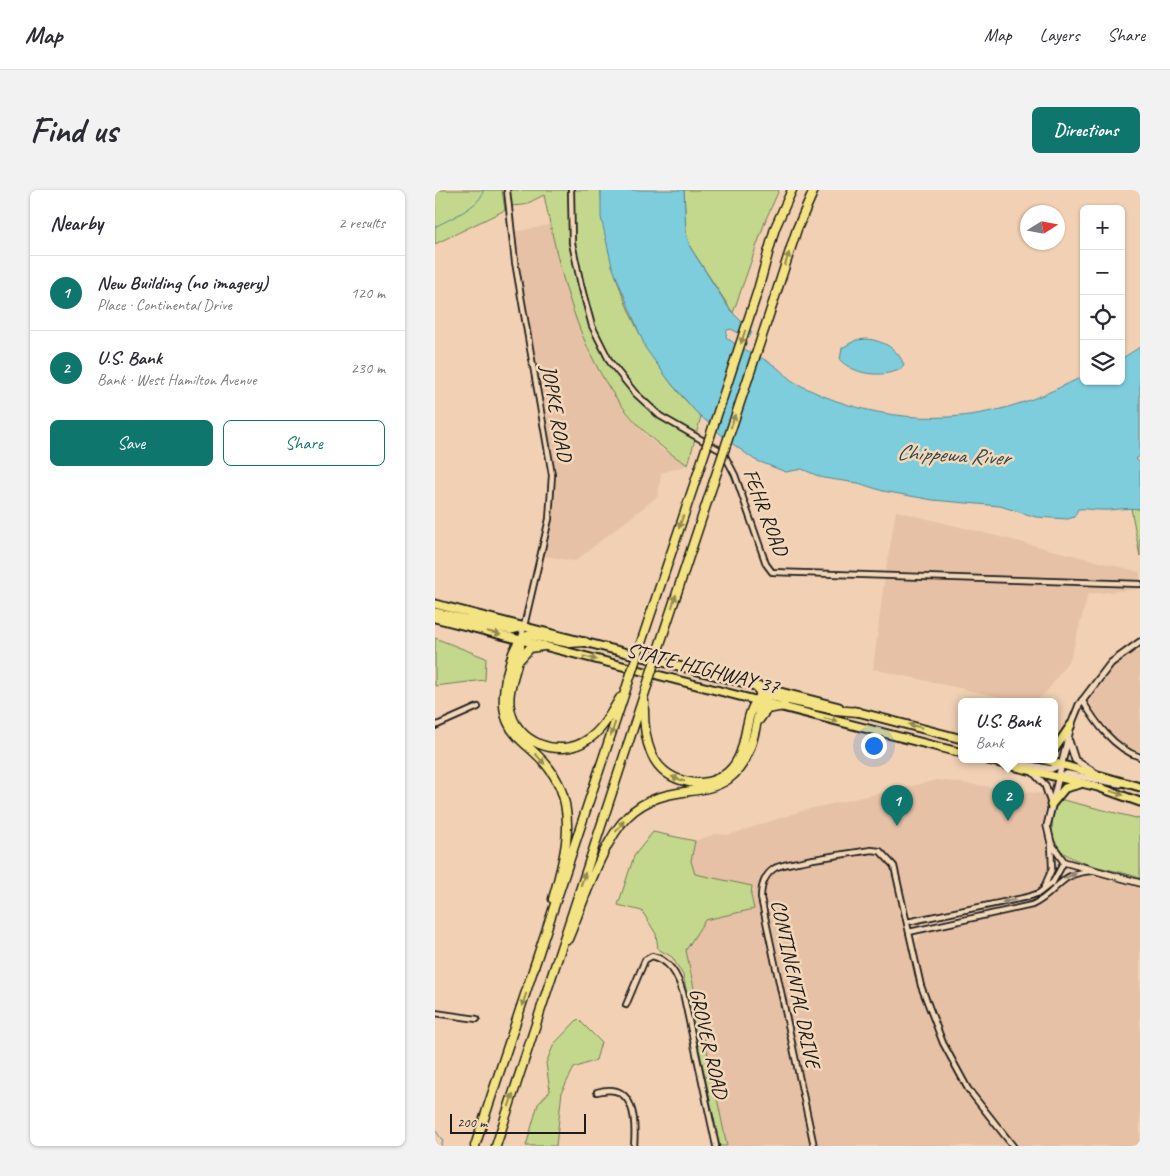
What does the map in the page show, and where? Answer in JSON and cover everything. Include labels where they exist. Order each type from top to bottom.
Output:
[{"type":"highway","points":[[475,1146],[758,290],[775,228],[792,190]]},
{"type":"highway","points":[[496,1146],[797,229],[814,190]]},
{"type":"highway","points":[[534,970],[533,961],[561,871],[567,823],[565,806],[557,781],[549,769],[511,728],[504,714],[505,684],[513,653],[521,640],[529,635],[570,643],[585,642]]},
{"type":"highway","points":[[521,640],[509,703],[517,726],[533,741],[555,749],[574,747],[591,737],[605,722],[628,684]]},
{"type":"highway","points":[[514,675],[524,652],[532,647],[543,646]]},
{"type":"highway","points":[[753,736],[760,699],[759,690],[754,686]]},
{"type":"highway","points":[[645,689],[645,733],[655,761],[673,777],[695,783],[715,780],[727,772],[737,760],[760,699]]},
{"type":"highway","points":[[760,699],[858,712]]},
{"type":"highway","points":[[555,965],[559,962],[609,843],[625,820],[638,807],[656,798],[709,789],[724,782],[744,763],[763,712],[771,708],[784,706]]},
{"type":"main road","name":"STATE HIGHWAY 37","points":[[435,604],[958,738]]},
{"type":"main road","points":[[435,612],[511,630],[524,626]]},
{"type":"main road","name":"STATE HIGHWAY 37","points":[[435,618],[760,699],[958,752]]},
{"type":"main road","points":[[1058,744],[1071,724]]},
{"type":"main road","points":[[1000,763],[1083,784],[1140,802]]},
{"type":"main road","points":[[1058,763],[1094,772],[1140,787]]},
{"type":"main road","points":[[1051,805],[1065,788],[1083,784]]},
{"type":"street","name":"JOPKE ROAD","points":[[507,190],[515,262],[552,475],[549,519],[521,640]]},
{"type":"street","name":"FEHR ROAD","points":[[571,190],[572,243],[581,285],[592,326],[610,362],[635,393],[660,416],[723,452],[735,475],[766,564],[772,572],[1140,584]]},
{"type":"street","points":[[1042,890],[1052,869],[1051,843],[1047,826],[1071,724],[1081,700],[1111,663],[1140,642]]},
{"type":"street","points":[[1081,700],[1109,738],[1130,754],[1140,757]]},
{"type":"street","points":[[435,726],[478,707]]},
{"type":"street","points":[[1068,736],[1074,758],[1094,772]]},
{"type":"street","points":[[1019,763],[1051,769],[1062,764]]},
{"type":"street","points":[[1031,771],[1045,785],[1051,805]]},
{"type":"street","points":[[1059,778],[1067,774],[1116,784],[1132,784]]},
{"type":"street","points":[[1051,843],[1065,862],[1140,883]]},
{"type":"street","name":"CONTINENTAL DRIVE","points":[[814,1146],[761,898],[763,881],[777,867],[871,850],[879,851],[889,858],[894,866],[907,922]]},
{"type":"street","points":[[1049,892],[1065,862]]},
{"type":"street","points":[[909,932],[1027,906],[1038,902],[1069,876],[1097,871]]},
{"type":"street","points":[[1013,1146],[968,1089],[943,1043],[921,986],[907,922],[1028,897],[1053,882]]},
{"type":"street","name":"GROVER ROAD","points":[[626,1005],[645,960],[652,956],[666,961],[677,977],[683,993],[716,1146]]},
{"type":"street","points":[[435,1013],[477,1018]]},
{"type":"street","points":[[597,1092],[618,1093],[631,1106],[635,1123],[634,1146]]},
{"type":"shaded area","points":[[550,225],[573,311],[596,366],[626,413],[644,433],[660,448],[688,465],[661,473],[658,496],[575,561],[544,556],[553,515],[554,470],[514,232]]},
{"type":"shaded area","points":[[896,511],[1140,572],[1140,589],[1088,594],[1071,657],[1048,690],[1039,698],[1004,698],[873,669],[885,575]]},
{"type":"shaded area","points":[[1140,650],[1140,754],[1116,739],[1095,712],[1089,700],[1098,681],[1115,663]]},
{"type":"shaded area","points":[[938,780],[1049,795],[1042,830],[1051,862],[1044,882],[1031,893],[927,916],[919,916],[913,913],[906,904],[899,906],[911,960],[918,958],[916,942],[924,931],[1033,907],[1045,901],[1065,879],[1088,874],[1140,888],[1140,1146],[727,1146],[686,950],[705,920],[754,909],[752,886],[695,874],[691,861],[695,841],[715,834],[729,835],[805,810]]},
{"type":"green space","points":[[435,190],[502,190],[505,210],[435,244]]},
{"type":"green space","points":[[507,190],[601,190],[603,220],[609,251],[618,282],[630,312],[644,342],[661,369],[680,394],[701,416],[688,465],[655,441],[628,413],[605,382],[587,347],[573,311],[552,234],[544,195],[524,205],[509,206]]},
{"type":"green space","points":[[684,190],[779,190],[766,219],[733,313],[690,247],[686,233]]},
{"type":"green space","points":[[1131,508],[1140,509],[1140,556]]},
{"type":"green space","points":[[435,638],[486,658],[485,680],[435,686]]},
{"type":"green space","points":[[1059,799],[1140,819],[1140,878],[1087,864],[1072,858],[1060,850],[1054,838],[1053,821]]},
{"type":"green space","points":[[653,832],[695,841],[691,861],[695,874],[752,886],[751,895],[754,909],[705,920],[686,950],[727,1146],[720,1146],[683,975],[672,957],[658,949],[656,934],[642,911],[618,905],[634,856]]},
{"type":"green space","points":[[578,1019],[601,1042],[596,1060],[574,1068],[562,1091],[556,1146],[526,1146],[538,1104],[550,1091],[546,1063],[554,1044]]},
{"type":"water","name":"Chippewa River","points":[[601,190],[684,190],[686,233],[690,247],[730,310],[752,332],[749,338],[731,329],[727,330],[726,337],[775,366],[796,383],[822,396],[878,412],[907,416],[965,416],[1021,403],[1080,378],[1080,385],[1125,385],[1125,356],[1140,347],[1140,456],[1136,459],[1140,463],[1140,509],[1078,509],[1074,517],[1068,519],[1036,517],[1000,506],[933,500],[883,491],[858,483],[823,478],[802,469],[786,472],[755,460],[726,439],[695,411],[670,382],[646,349],[612,266],[601,217]]},
{"type":"water","points":[[867,339],[885,344],[894,350],[904,365],[901,369],[886,374],[869,374],[853,369],[840,360],[842,348],[856,340]]},
{"type":"waterway","points":[[435,227],[478,201],[482,196],[483,190]]},
{"type":"waterway","points":[[435,1130],[443,1141],[441,1146]]},
{"type":"place","name":"U.S. Bank","points":[[1008,821]]},
{"type":"place","name":"New Building (no imagery)","points":[[897,826]]}]
